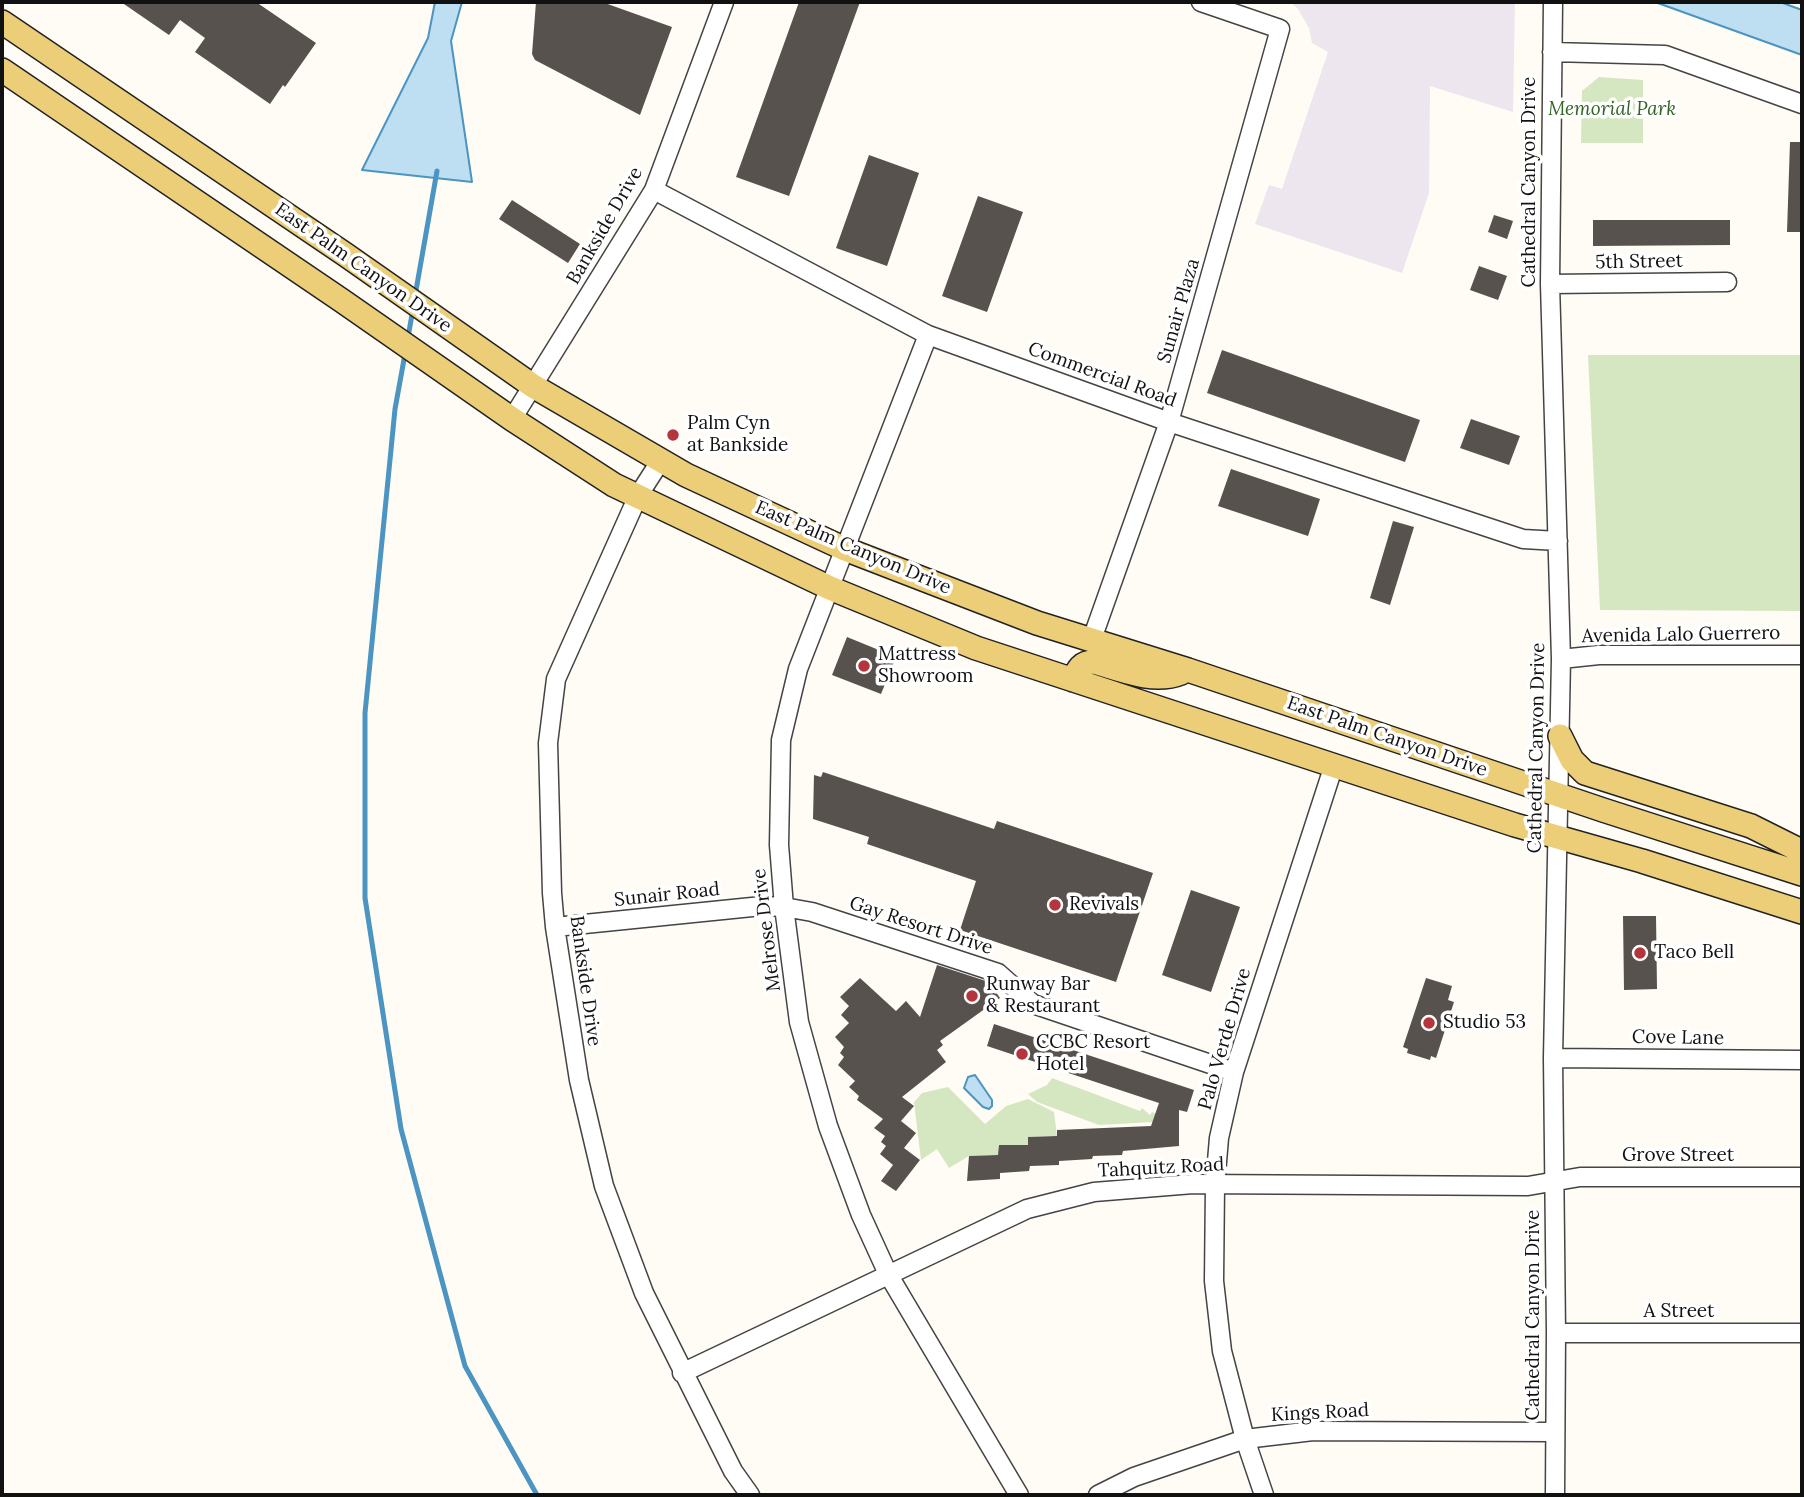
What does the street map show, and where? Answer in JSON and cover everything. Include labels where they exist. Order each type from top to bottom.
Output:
[{"type":"main road","name":"East Palm Canyon Drive","points":[[2,22],[346,255],[533,386],[686,475],[845,549],[1037,623],[1188,670],[1802,874]]},
{"type":"main road","name":"East Palm Canyon Drive","points":[[2,70],[341,299],[512,419],[614,485],[830,588],[976,648],[1556,838],[1643,861],[1802,912]]},
{"type":"main road","points":[[1073,680],[1080,666],[1086,662],[1141,676],[1174,676],[1188,670]]},
{"type":"main road","points":[[1560,736],[1572,760],[1585,773],[1751,826],[1795,848],[1802,855]]},
{"type":"street","name":"Bankside Drive","points":[[512,419],[654,190],[724,2]]},
{"type":"street","name":"Sunair Plaza","points":[[1092,639],[1169,422],[1280,29],[1201,2]]},
{"type":"street","name":"Cathedral Canyon Drive","points":[[1553,2],[1550,284],[1561,659],[1552,1058],[1555,1181],[1555,1495]]},
{"type":"street","points":[[1552,52],[1665,55],[1802,104]]},
{"type":"street","name":"Commercial Road","points":[[654,190],[928,335],[1169,422],[1523,539],[1559,541]]},
{"type":"street","name":"5th Street","points":[[1550,284],[1727,282]]},
{"type":"street","name":"Melrose Drive","points":[[928,335],[798,669],[781,740],[778,824],[784,907],[799,1022],[828,1126],[861,1215],[888,1274],[1018,1495]]},
{"type":"street","name":"Bankside Drive","points":[[661,460],[638,496],[556,679],[548,743],[548,801],[555,927],[579,1080],[604,1186],[644,1293],[733,1471],[750,1495]]},
{"type":"street","name":"Avenida Lalo Guerrero","points":[[1561,659],[1599,655],[1802,655]]},
{"type":"street","name":"Palo Verde Drive","points":[[1264,1495],[1245,1439],[1222,1351],[1214,1281],[1215,1185],[1219,1138],[1234,1072],[1334,765]]},
{"type":"street","name":"Sunair Road","points":[[555,927],[762,906],[784,907]]},
{"type":"street","name":"Gay Resort Drive","points":[[784,907],[812,912],[998,973],[1033,1004],[1234,1072]]},
{"type":"street","name":"Cove Lane","points":[[1552,1058],[1802,1060]]},
{"type":"street","name":"Grove Street","points":[[1555,1181],[1580,1177],[1802,1177]]},
{"type":"street","name":"Tahquitz Road","points":[[682,1373],[1027,1209],[1094,1192],[1157,1186],[1528,1186],[1555,1181]]},
{"type":"street","name":"A Street","points":[[1556,1333],[1802,1333]]},
{"type":"street","name":"Kings Road","points":[[1098,1495],[1134,1477],[1245,1439],[1313,1431],[1555,1432]]},
{"type":"shaded area","points":[[1290,2],[1515,2],[1513,112],[1430,86],[1429,193],[1402,273],[1255,224],[1269,185],[1282,189],[1328,52],[1312,43],[1309,28],[1298,9]]},
{"type":"green space","name":"Memorial Park","points":[[1599,77],[1643,80],[1643,143],[1581,143],[1582,91]]},
{"type":"green space","points":[[1588,355],[1802,355],[1802,611],[1600,610]]},
{"type":"green space","points":[[1052,1078],[1140,1111],[1142,1108],[1150,1115],[1152,1112],[1172,1121],[1099,1125],[1037,1102],[1028,1094],[1047,1085]]},
{"type":"green space","points":[[948,1087],[985,1124],[1006,1106],[1028,1099],[1054,1112],[1057,1136],[1029,1137],[1028,1145],[998,1155],[969,1156],[949,1168],[937,1149],[921,1160],[914,1102],[922,1093]]},
{"type":"water","points":[[435,2],[462,2],[451,41],[472,182],[362,170],[428,38]]},
{"type":"water","points":[[1655,2],[1780,2],[1802,10],[1802,55]]},
{"type":"water","points":[[975,1075],[992,1100],[989,1109],[983,1107],[964,1088],[968,1077]]},
{"type":"building","points":[[121,2],[256,2],[316,43],[270,104],[195,52],[205,38],[180,20],[169,35]]},
{"type":"building","points":[[536,2],[602,2],[672,27],[640,115],[535,60],[532,54]]},
{"type":"building","points":[[799,2],[860,2],[789,196],[736,177]]},
{"type":"building","points":[[1790,142],[1802,142],[1802,232],[1787,232]]},
{"type":"building","points":[[869,155],[919,173],[887,266],[836,248]]},
{"type":"building","points":[[978,196],[1023,212],[987,312],[942,296]]},
{"type":"building","points":[[512,200],[580,244],[568,263],[499,219]]},
{"type":"building","points":[[1494,215],[1513,221],[1507,239],[1488,232]]},
{"type":"building","points":[[1593,220],[1730,220],[1730,245],[1593,246]]},
{"type":"building","points":[[1479,266],[1507,276],[1498,300],[1470,290]]},
{"type":"building","points":[[1222,350],[1420,420],[1405,462],[1207,393]]},
{"type":"building","points":[[1471,419],[1520,436],[1509,465],[1460,448]]},
{"type":"building","points":[[1231,469],[1320,499],[1308,536],[1218,506]]},
{"type":"building","points":[[1393,521],[1414,527],[1390,605],[1370,598]]},
{"type":"building","name":"Mattress Showroom","points":[[847,637],[896,657],[881,694],[832,675]]},
{"type":"building","name":"Revivals","points":[[823,772],[994,829],[997,821],[1153,873],[1116,982],[960,930],[976,881],[867,844],[869,837],[813,819],[814,775],[821,777]]},
{"type":"building","points":[[1191,890],[1240,907],[1211,992],[1162,975]]},
{"type":"building","name":"Taco Bell","points":[[1623,916],[1656,916],[1657,989],[1624,990]]},
{"type":"building","points":[[937,965],[989,982],[1000,998],[940,1041],[943,1045],[937,1050],[946,1062],[902,1097],[914,1106],[901,1121],[916,1133],[904,1148],[920,1160],[896,1191],[881,1181],[893,1165],[880,1154],[886,1146],[881,1142],[885,1136],[874,1128],[883,1119],[857,1100],[859,1096],[849,1087],[855,1081],[838,1065],[844,1057],[840,1053],[844,1047],[835,1037],[849,1023],[841,1015],[849,1006],[840,997],[860,978],[896,1011],[906,1001],[920,1017]]},
{"type":"building","points":[[1426,978],[1452,986],[1448,1000],[1454,1002],[1436,1058],[1431,1056],[1430,1060],[1407,1053],[1408,1049],[1403,1047]]},
{"type":"building","points":[[994,1024],[1194,1090],[1187,1112],[1179,1110],[1179,1146],[1123,1151],[1122,1155],[1093,1156],[1092,1159],[1059,1161],[1059,1165],[1030,1166],[1029,1171],[1000,1173],[1000,1179],[967,1181],[969,1156],[998,1155],[999,1145],[1028,1145],[1028,1137],[1057,1136],[1057,1130],[1151,1126],[1159,1103],[987,1046]]},
{"type":"waterway","points":[[415,296],[437,171]]},
{"type":"waterway","points":[[408,337],[413,309]]},
{"type":"waterway","points":[[405,354],[395,409],[365,713],[365,898],[401,1129],[465,1366],[537,1495]]},
{"type":"place","name":"Palm Cyn at Bankside","points":[[673,435]]},
{"type":"place","name":"Mattress Showroom","points":[[864,666]]},
{"type":"place","name":"Revivals","points":[[1055,905]]},
{"type":"place","name":"Taco Bell","points":[[1640,953]]},
{"type":"place","name":"Runway Bar & Restaurant","points":[[972,996]]},
{"type":"place","name":"Studio 53","points":[[1429,1023]]},
{"type":"place","name":"CCBC Resort Hotel","points":[[1022,1054]]}]
